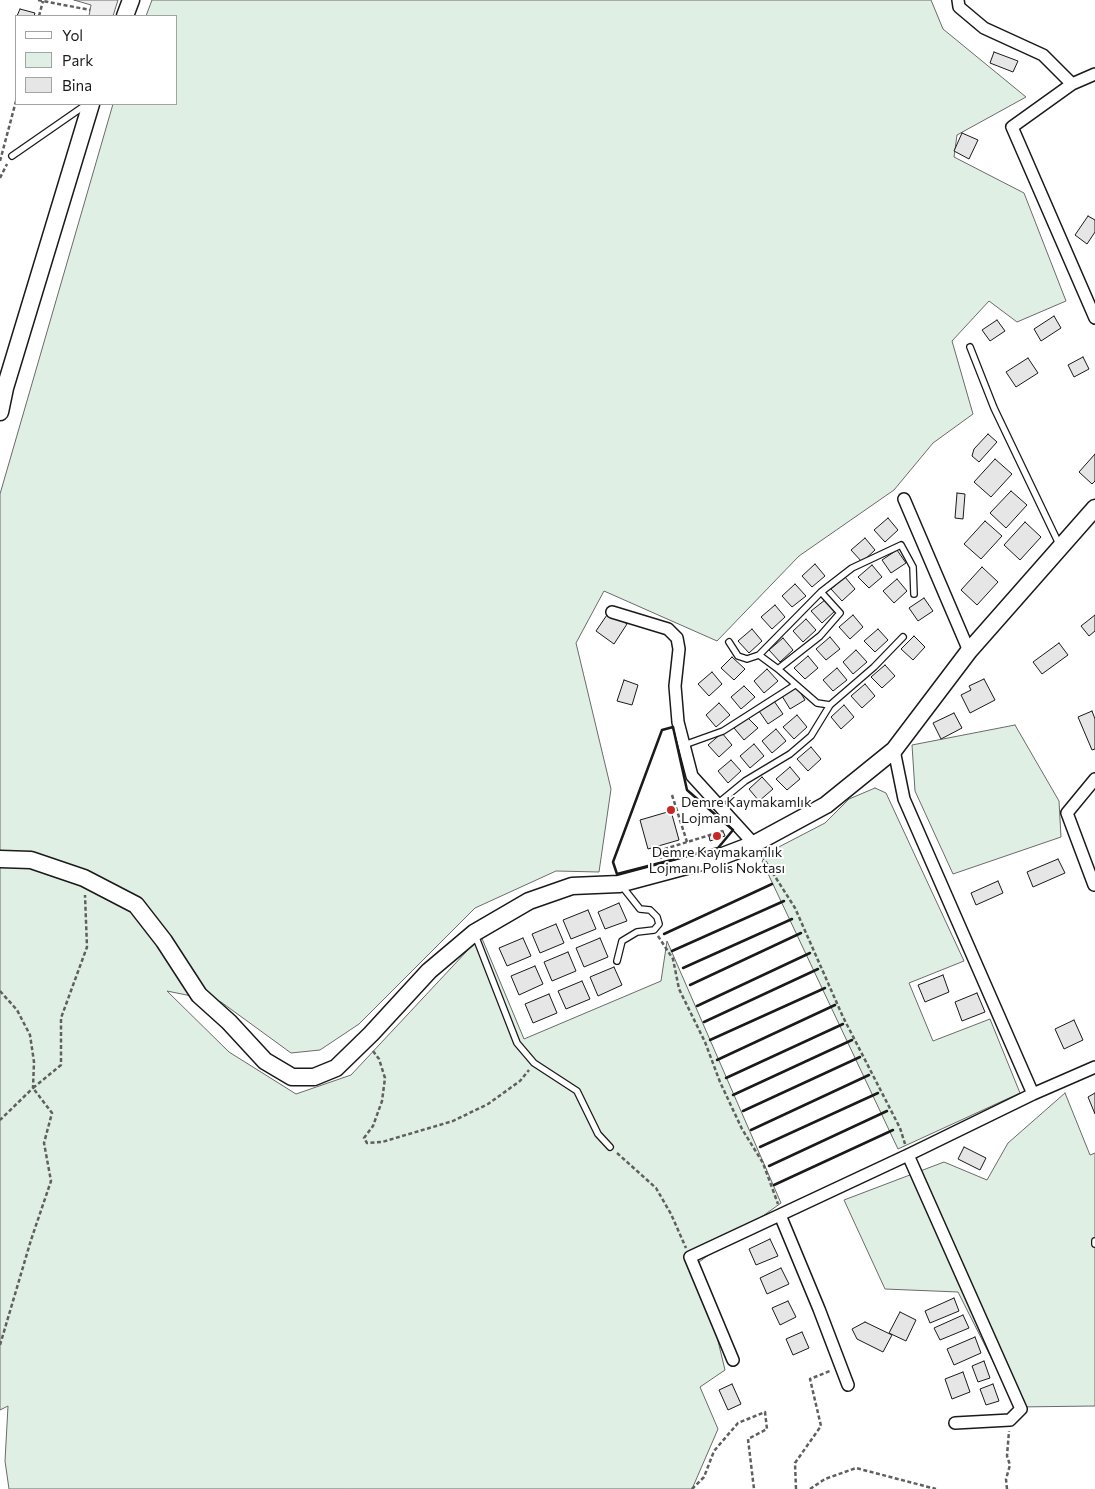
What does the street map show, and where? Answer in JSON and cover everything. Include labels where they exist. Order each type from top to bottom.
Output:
[{"type":"street","points":[[125,15],[131,0]]},
{"type":"street","points":[[958,0],[958,7],[984,28],[1043,55],[1072,84]]},
{"type":"street","points":[[1095,74],[1072,84],[1012,127],[1095,318]]},
{"type":"street","points":[[0,412],[4,388],[92,105]]},
{"type":"street","points":[[904,499],[969,651]]},
{"type":"street","points":[[0,859],[30,860],[84,878],[136,905],[164,941],[199,995],[229,1022],[265,1061],[292,1077],[314,1077],[336,1068],[429,971],[474,933],[529,901],[572,886],[619,884],[720,857],[754,844],[826,805],[894,750],[969,651],[1061,548],[1093,516]]},
{"type":"street","points":[[612,612],[668,630],[677,638],[679,649],[675,686],[678,722],[692,776],[754,844]]},
{"type":"street","points":[[894,750],[904,799],[1033,1094]]},
{"type":"street","points":[[1094,884],[1067,813],[1095,779]]},
{"type":"street","points":[[733,1360],[690,1257],[1033,1094],[1095,1067]]},
{"type":"street","points":[[908,1155],[1022,1408],[1010,1420],[955,1423]]},
{"type":"street","points":[[780,1215],[848,1385]]},
{"type":"lane","points":[[12,156],[85,105]]},
{"type":"lane","points":[[970,347],[994,408],[1061,548]]},
{"type":"lane","points":[[729,642],[738,656],[747,659],[759,655],[821,592],[852,568],[901,545],[913,566],[914,594]]},
{"type":"lane","points":[[778,669],[820,636],[840,614],[821,592]]},
{"type":"lane","points":[[717,804],[745,780],[790,754],[811,736],[830,705],[874,667],[903,637]]},
{"type":"lane","points":[[759,655],[818,703],[830,705]]},
{"type":"lane","points":[[684,745],[723,731],[795,685]]},
{"type":"lane","points":[[617,961],[622,941],[637,932],[654,930],[659,924],[657,917],[650,910],[640,909],[619,884]]},
{"type":"lane","points":[[474,933],[517,1043],[534,1063],[577,1090],[598,1134],[610,1147]]},
{"type":"path","points":[[38,0],[90,10]]},
{"type":"path","points":[[39,15],[43,1]]},
{"type":"path","points":[[0,161],[15,104]]},
{"type":"path","points":[[0,178],[12,156]]},
{"type":"path","points":[[672,795],[687,842]]},
{"type":"path","points":[[658,851],[723,831]]},
{"type":"path","points":[[754,844],[794,908],[843,1017],[900,1128],[908,1155]]},
{"type":"path","points":[[0,1120],[33,1088],[61,1065],[61,1018],[86,947],[84,878]]},
{"type":"path","points":[[654,930],[673,958],[679,989],[705,1042],[720,1082],[742,1129],[763,1163],[777,1199],[780,1215]]},
{"type":"path","points":[[0,991],[17,1010],[30,1035],[34,1062],[33,1088],[52,1113],[44,1143],[51,1181],[0,1344]]},
{"type":"path","points":[[361,1044],[370,1049],[379,1059],[385,1078],[379,1109],[373,1126],[364,1138],[367,1143],[382,1142],[453,1121],[488,1104],[520,1081],[534,1063]]},
{"type":"path","points":[[610,1147],[656,1188],[671,1214],[690,1257]]},
{"type":"path","points":[[796,1489],[796,1463],[821,1426],[810,1379],[840,1366]]},
{"type":"path","points":[[692,1489],[704,1477],[714,1451],[738,1423],[765,1412],[767,1429],[748,1439],[754,1489]]},
{"type":"path","points":[[1007,1489],[1006,1479],[1010,1464],[1007,1456],[1010,1420]]},
{"type":"path","points":[[810,1489],[825,1479],[856,1468],[936,1489]]},
{"type":"green space","points":[[152,0],[931,0],[943,29],[1026,97],[957,135],[954,157],[1024,193],[1066,301],[1017,322],[989,301],[952,341],[973,414],[933,443],[894,490],[799,556],[717,641],[604,591],[576,643],[611,789],[599,872],[556,871],[475,908],[359,1024],[320,1050],[291,1053],[221,1002],[167,991],[229,1052],[296,1094],[351,1075],[481,936],[524,1039],[661,981],[667,941],[781,1203],[699,1262],[725,1370],[700,1387],[718,1429],[692,1489],[9,1489],[5,1461],[8,1406],[0,1410],[0,494],[113,105],[178,105],[178,15],[146,15]]},
{"type":"green space","points":[[1015,725],[1059,801],[1061,837],[953,874],[915,791],[912,745]]},
{"type":"green space","points":[[875,788],[886,793],[964,961],[909,983],[933,1041],[990,1019],[1020,1093],[898,1149],[762,861],[773,850],[825,823],[849,799]]},
{"type":"green space","points":[[1065,1093],[1090,1155],[1095,1153],[1095,1406],[1016,1407],[958,1292],[885,1289],[844,1200],[944,1162],[987,1180],[1008,1143]]},
{"type":"shaded area","points":[[74,0],[118,0],[113,15],[89,15],[91,5]]},
{"type":"building","points":[[20,9],[35,13],[34,15],[17,15]]},
{"type":"building","points":[[994,52],[1018,61],[1013,72],[990,63]]},
{"type":"building","points":[[962,133],[978,140],[969,159],[954,151]]},
{"type":"building","points":[[1088,216],[1095,220],[1095,232],[1087,244],[1075,235]]},
{"type":"building","points":[[1054,316],[1061,328],[1041,341],[1034,329]]},
{"type":"building","points":[[997,320],[1005,331],[990,341],[982,330]]},
{"type":"building","points":[[1083,357],[1089,369],[1074,377],[1068,365]]},
{"type":"building","points":[[1028,358],[1038,373],[1016,387],[1006,372]]},
{"type":"building","points":[[988,434],[997,442],[979,462],[972,456],[974,449]]},
{"type":"building","points":[[1095,454],[1095,481],[1092,484],[1079,472]]},
{"type":"building","points":[[995,459],[1012,474],[991,497],[974,482]]},
{"type":"building","points":[[1011,491],[1027,505],[1006,528],[990,513]]},
{"type":"building","points":[[957,493],[965,494],[963,519],[955,518]]},
{"type":"building","points":[[888,518],[898,530],[885,542],[874,530]]},
{"type":"building","points":[[985,521],[1002,536],[981,559],[964,544]]},
{"type":"building","points":[[1025,522],[1041,537],[1020,560],[1004,545]]},
{"type":"building","points":[[865,538],[875,550],[862,562],[851,550]]},
{"type":"building","points":[[897,550],[906,563],[891,573],[882,560]]},
{"type":"building","points":[[815,564],[825,576],[812,587],[802,576]]},
{"type":"building","points":[[872,565],[882,577],[869,588],[858,577]]},
{"type":"building","points":[[982,567],[998,582],[977,605],[961,590]]},
{"type":"building","points":[[845,577],[855,589],[842,601],[831,589]]},
{"type":"building","points":[[897,579],[907,591],[894,603],[883,591]]},
{"type":"building","points":[[795,584],[806,596],[792,607],[782,596]]},
{"type":"building","points":[[924,598],[933,611],[918,621],[909,608]]},
{"type":"building","points":[[825,600],[835,611],[822,623],[811,611]]},
{"type":"building","points":[[775,605],[785,617],[772,629],[761,617]]},
{"type":"building","points":[[609,612],[627,624],[614,644],[596,631]]},
{"type":"building","points":[[853,615],[863,627],[850,639],[839,627]]},
{"type":"building","points":[[1095,615],[1095,631],[1089,636],[1081,626]]},
{"type":"building","points":[[806,619],[816,630],[803,642],[793,631]]},
{"type":"building","points":[[752,629],[762,641],[749,653],[738,641]]},
{"type":"building","points":[[878,629],[888,640],[875,652],[864,641]]},
{"type":"building","points":[[914,636],[925,647],[913,660],[901,649]]},
{"type":"building","points":[[830,637],[840,649],[826,660],[816,649]]},
{"type":"building","points":[[783,638],[793,650],[780,662],[769,650]]},
{"type":"building","points":[[1059,643],[1068,655],[1042,674],[1033,662]]},
{"type":"building","points":[[856,650],[867,662],[853,674],[843,662]]},
{"type":"building","points":[[808,656],[818,668],[805,679],[794,668]]},
{"type":"building","points":[[732,657],[745,669],[734,680],[721,668]]},
{"type":"building","points":[[885,665],[895,676],[882,688],[871,677]]},
{"type":"building","points":[[837,668],[847,680],[833,691],[823,680]]},
{"type":"building","points":[[767,669],[778,681],[764,693],[754,681]]},
{"type":"building","points":[[712,672],[722,684],[709,696],[698,684]]},
{"type":"building","points":[[984,679],[995,700],[970,713],[961,695],[971,690],[969,686]]},
{"type":"building","points":[[624,680],[638,685],[632,705],[617,701]]},
{"type":"building","points":[[865,684],[875,696],[862,708],[851,696]]},
{"type":"building","points":[[744,686],[755,697],[741,709],[731,697]]},
{"type":"building","points":[[797,687],[805,700],[790,709],[782,696]]},
{"type":"building","points":[[774,701],[783,714],[768,724],[759,711]]},
{"type":"building","points":[[719,703],[730,715],[716,727],[706,715]]},
{"type":"building","points":[[844,705],[854,717],[841,729],[831,717]]},
{"type":"building","points":[[1092,711],[1095,719],[1095,749],[1092,750],[1078,717]]},
{"type":"building","points":[[954,713],[962,728],[941,739],[933,723]]},
{"type":"building","points":[[797,715],[807,727],[794,739],[783,727]]},
{"type":"building","points":[[747,717],[758,728],[744,740],[734,728]]},
{"type":"building","points":[[776,729],[786,741],[772,753],[762,741]]},
{"type":"building","points":[[722,733],[732,745],[719,757],[708,745]]},
{"type":"building","points":[[754,744],[764,756],[750,768],[740,756]]},
{"type":"building","points":[[811,747],[821,759],[808,771],[797,759]]},
{"type":"building","points":[[731,760],[741,771],[728,783],[718,771]]},
{"type":"building","points":[[790,767],[800,779],[787,790],[776,779]]},
{"type":"building","points":[[762,777],[773,789],[759,801],[749,789]]},
{"type":"building","name":"Demre Kaymakamlık Lojmanı","points":[[671,811],[679,840],[648,849],[640,820]]},
{"type":"building","name":"Demre Kaymakamlık Lojmanı Polis Noktası","points":[[723,831],[725,836],[710,841],[709,836]]},
{"type":"building","points":[[1058,859],[1065,873],[1033,887],[1027,872]]},
{"type":"building","points":[[998,881],[1003,893],[976,905],[971,893]]},
{"type":"building","points":[[619,903],[627,921],[605,929],[598,912]]},
{"type":"building","points":[[588,910],[596,929],[571,939],[563,920]]},
{"type":"building","points":[[556,924],[564,943],[540,953],[532,934]]},
{"type":"building","points":[[523,938],[531,956],[507,966],[499,948]]},
{"type":"building","points":[[600,938],[608,957],[584,967],[576,948]]},
{"type":"building","points":[[568,952],[576,971],[552,981],[544,962]]},
{"type":"building","points":[[535,966],[543,984],[519,995],[511,976]]},
{"type":"building","points":[[614,967],[622,985],[598,996],[590,977]]},
{"type":"building","points":[[943,975],[949,992],[925,1002],[918,985]]},
{"type":"building","points":[[582,981],[590,999],[566,1009],[558,991]]},
{"type":"building","points":[[977,993],[985,1012],[962,1021],[955,1002]]},
{"type":"building","points":[[549,994],[557,1013],[533,1023],[525,1004]]},
{"type":"building","points":[[1074,1020],[1083,1040],[1064,1049],[1055,1029]]},
{"type":"building","points":[[1095,1093],[1095,1114],[1088,1097]]},
{"type":"building","points":[[964,1147],[986,1158],[980,1170],[958,1159]]},
{"type":"building","points":[[770,1239],[778,1256],[756,1265],[749,1249]]},
{"type":"building","points":[[781,1268],[789,1284],[767,1294],[760,1278]]},
{"type":"building","points":[[954,1298],[959,1311],[930,1323],[925,1311]]},
{"type":"building","points":[[788,1301],[796,1317],[780,1325],[772,1308]]},
{"type":"building","points":[[900,1312],[916,1320],[906,1341],[889,1333]]},
{"type":"building","points":[[963,1315],[969,1328],[940,1340],[934,1328]]},
{"type":"building","points":[[865,1322],[892,1335],[883,1352],[857,1339],[852,1329]]},
{"type":"building","points":[[802,1332],[809,1348],[793,1355],[786,1339]]},
{"type":"building","points":[[975,1337],[981,1353],[954,1365],[947,1349]]},
{"type":"building","points":[[984,1361],[990,1378],[978,1382],[972,1366]]},
{"type":"building","points":[[963,1372],[970,1392],[952,1399],[945,1379]]},
{"type":"building","points":[[732,1384],[741,1404],[728,1410],[719,1390]]},
{"type":"building","points":[[993,1384],[999,1401],[986,1405],[980,1389]]},
{"type":"wall","points":[[673,727],[687,790],[733,830],[718,848],[617,874],[613,862],[662,730],[673,727]]},
{"type":"wall","points":[[664,934],[772,884]]},
{"type":"wall","points":[[672,951],[784,901]]},
{"type":"wall","points":[[683,968],[792,919]]},
{"type":"wall","points":[[690,985],[801,933]]},
{"type":"wall","points":[[697,1006],[810,953]]},
{"type":"wall","points":[[704,1022],[818,969]]},
{"type":"wall","points":[[710,1040],[825,988]]},
{"type":"wall","points":[[717,1060],[835,1005]]},
{"type":"wall","points":[[726,1078],[843,1024]]},
{"type":"wall","points":[[733,1095],[852,1040]]},
{"type":"wall","points":[[743,1111],[860,1057]]},
{"type":"wall","points":[[751,1130],[869,1075]]},
{"type":"wall","points":[[760,1147],[878,1093]]},
{"type":"wall","points":[[769,1166],[887,1111]]},
{"type":"wall","points":[[774,1185],[893,1130]]},
{"type":"place","name":"Demre Kaymakamlık Lojmanı","points":[[671,810]]},
{"type":"place","name":"Demre Kaymakamlık Lojmanı Polis Noktası","points":[[717,836]]}]
